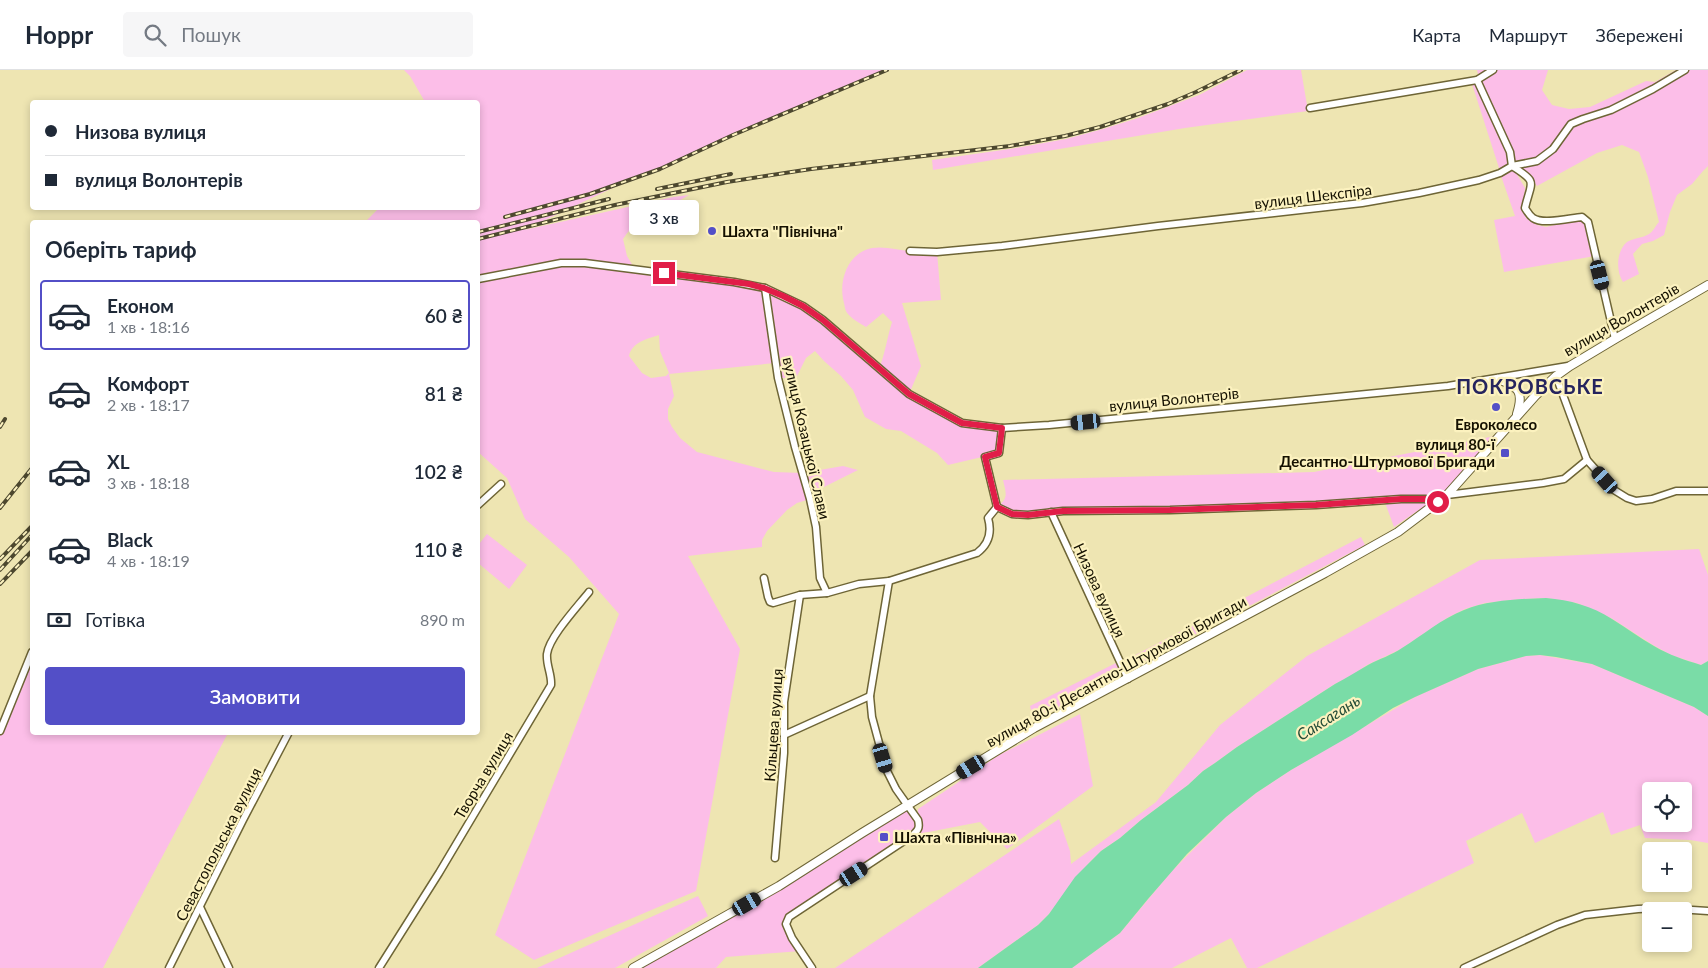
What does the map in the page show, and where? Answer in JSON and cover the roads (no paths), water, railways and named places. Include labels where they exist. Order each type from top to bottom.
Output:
[{"type":"street","points":[[1310,108],[1477,80],[1493,70]]},
{"type":"street","name":"вулиця Шекспіра","points":[[910,251],[937,252],[1002,246],[1362,203],[1479,180],[1500,173],[1512,166],[1537,161],[1559,143],[1571,124],[1583,118],[1611,110],[1685,70]]},
{"type":"street","points":[[1477,80],[1510,152],[1512,166],[1527,175],[1532,182],[1532,190],[1525,208],[1531,216],[1537,220],[1547,221],[1582,217],[1588,222],[1615,339]]},
{"type":"street","name":"вулиця Волонтерів","points":[[480,279],[561,263],[584,263],[734,282],[764,288],[803,306],[823,320],[909,394],[962,423],[1002,428],[1439,387],[1570,366],[1708,285]]},
{"type":"street","name":"вулиця Козацької Слави","points":[[764,288],[778,378],[810,499],[816,527],[820,578],[826,593]]},
{"type":"street","name":"вулиця 80-ї Десантно-Штурмової Бригади","points":[[633,968],[779,886],[862,832],[1034,728],[1366,551],[1398,532],[1447,495],[1536,395],[1570,366]]},
{"type":"street","points":[[1556,376],[1587,460],[1614,490],[1636,501],[1652,499],[1676,491],[1708,490]]},
{"type":"street","points":[[1498,378],[1513,384],[1519,392],[1521,402],[1516,418]]},
{"type":"street","points":[[997,507],[985,457],[999,453],[1002,428]]},
{"type":"street","points":[[1447,495],[1564,479],[1587,460]]},
{"type":"street","points":[[480,503],[502,484]]},
{"type":"street","points":[[997,507],[1012,514],[1306,506],[1401,499],[1425,499],[1438,502]]},
{"type":"street","points":[[764,578],[770,602],[779,602],[800,595],[826,593],[860,584],[889,581],[977,553],[988,542],[990,534],[988,518],[997,507]]},
{"type":"street","name":"Низова вулиця","points":[[1051,512],[1128,678]]},
{"type":"street","points":[[812,968],[788,932],[786,924],[789,918],[918,830],[919,826],[918,820],[896,789],[886,768],[872,717],[870,696],[889,581]]},
{"type":"street","name":"Творча вулиця","points":[[379,968],[439,873],[551,685],[547,654],[552,641],[589,592]]},
{"type":"street","name":"Кільцева вулиця","points":[[775,858],[784,735],[784,702],[800,595]]},
{"type":"street","points":[[0,731],[30,657]]},
{"type":"street","points":[[784,735],[870,696]]},
{"type":"street","points":[[0,718],[7,714]]},
{"type":"street","name":"Севастопольська вулиця","points":[[169,968],[287,735]]},
{"type":"street","points":[[200,907],[228,968]]},
{"type":"street","points":[[1464,968],[1557,925],[1586,916],[1638,909],[1662,908],[1708,911]]},
{"type":"water","name":"Саксагань","points":[[1546,598],[1564,600],[1589,607],[1618,622],[1654,646],[1677,657],[1701,665],[1708,661],[1708,716],[1694,707],[1592,664],[1540,655],[1526,656],[1478,669],[1393,708],[1256,793],[1226,817],[1187,854],[1120,933],[1072,968],[978,968],[1038,925],[1049,914],[1075,877],[1101,851],[1188,785],[1203,771],[1237,747],[1335,684],[1398,650],[1456,614],[1494,602]]},
{"type":"railway","points":[[505,217],[590,194],[660,169],[733,135],[887,70]]},
{"type":"railway","points":[[480,239],[615,205],[727,182],[811,169],[1010,146],[1065,136],[1100,127],[1168,104],[1241,70]]},
{"type":"railway","points":[[657,189],[731,174]]},
{"type":"railway","points":[[480,231],[609,199]]},
{"type":"railway","points":[[0,427],[5,419]]},
{"type":"railway","points":[[0,508],[30,470]]},
{"type":"railway","points":[[0,559],[30,528]]},
{"type":"railway","points":[[0,570],[30,537]]},
{"type":"railway","points":[[0,584],[30,553]]},
{"type":"place","name":"Шахта \"Північна\"","points":[[712,231]]},
{"type":"place","name":"Евроколесо","points":[[1496,407]]},
{"type":"place","name":"вулиця 80-ї Десантно-Штурмової Бригади","points":[[1505,453]]},
{"type":"place","name":"Шахта «Північна»","points":[[884,837]]},
{"type":"district","name":"ПОКРОВСЬКЕ","points":[[1530,386]]}]
